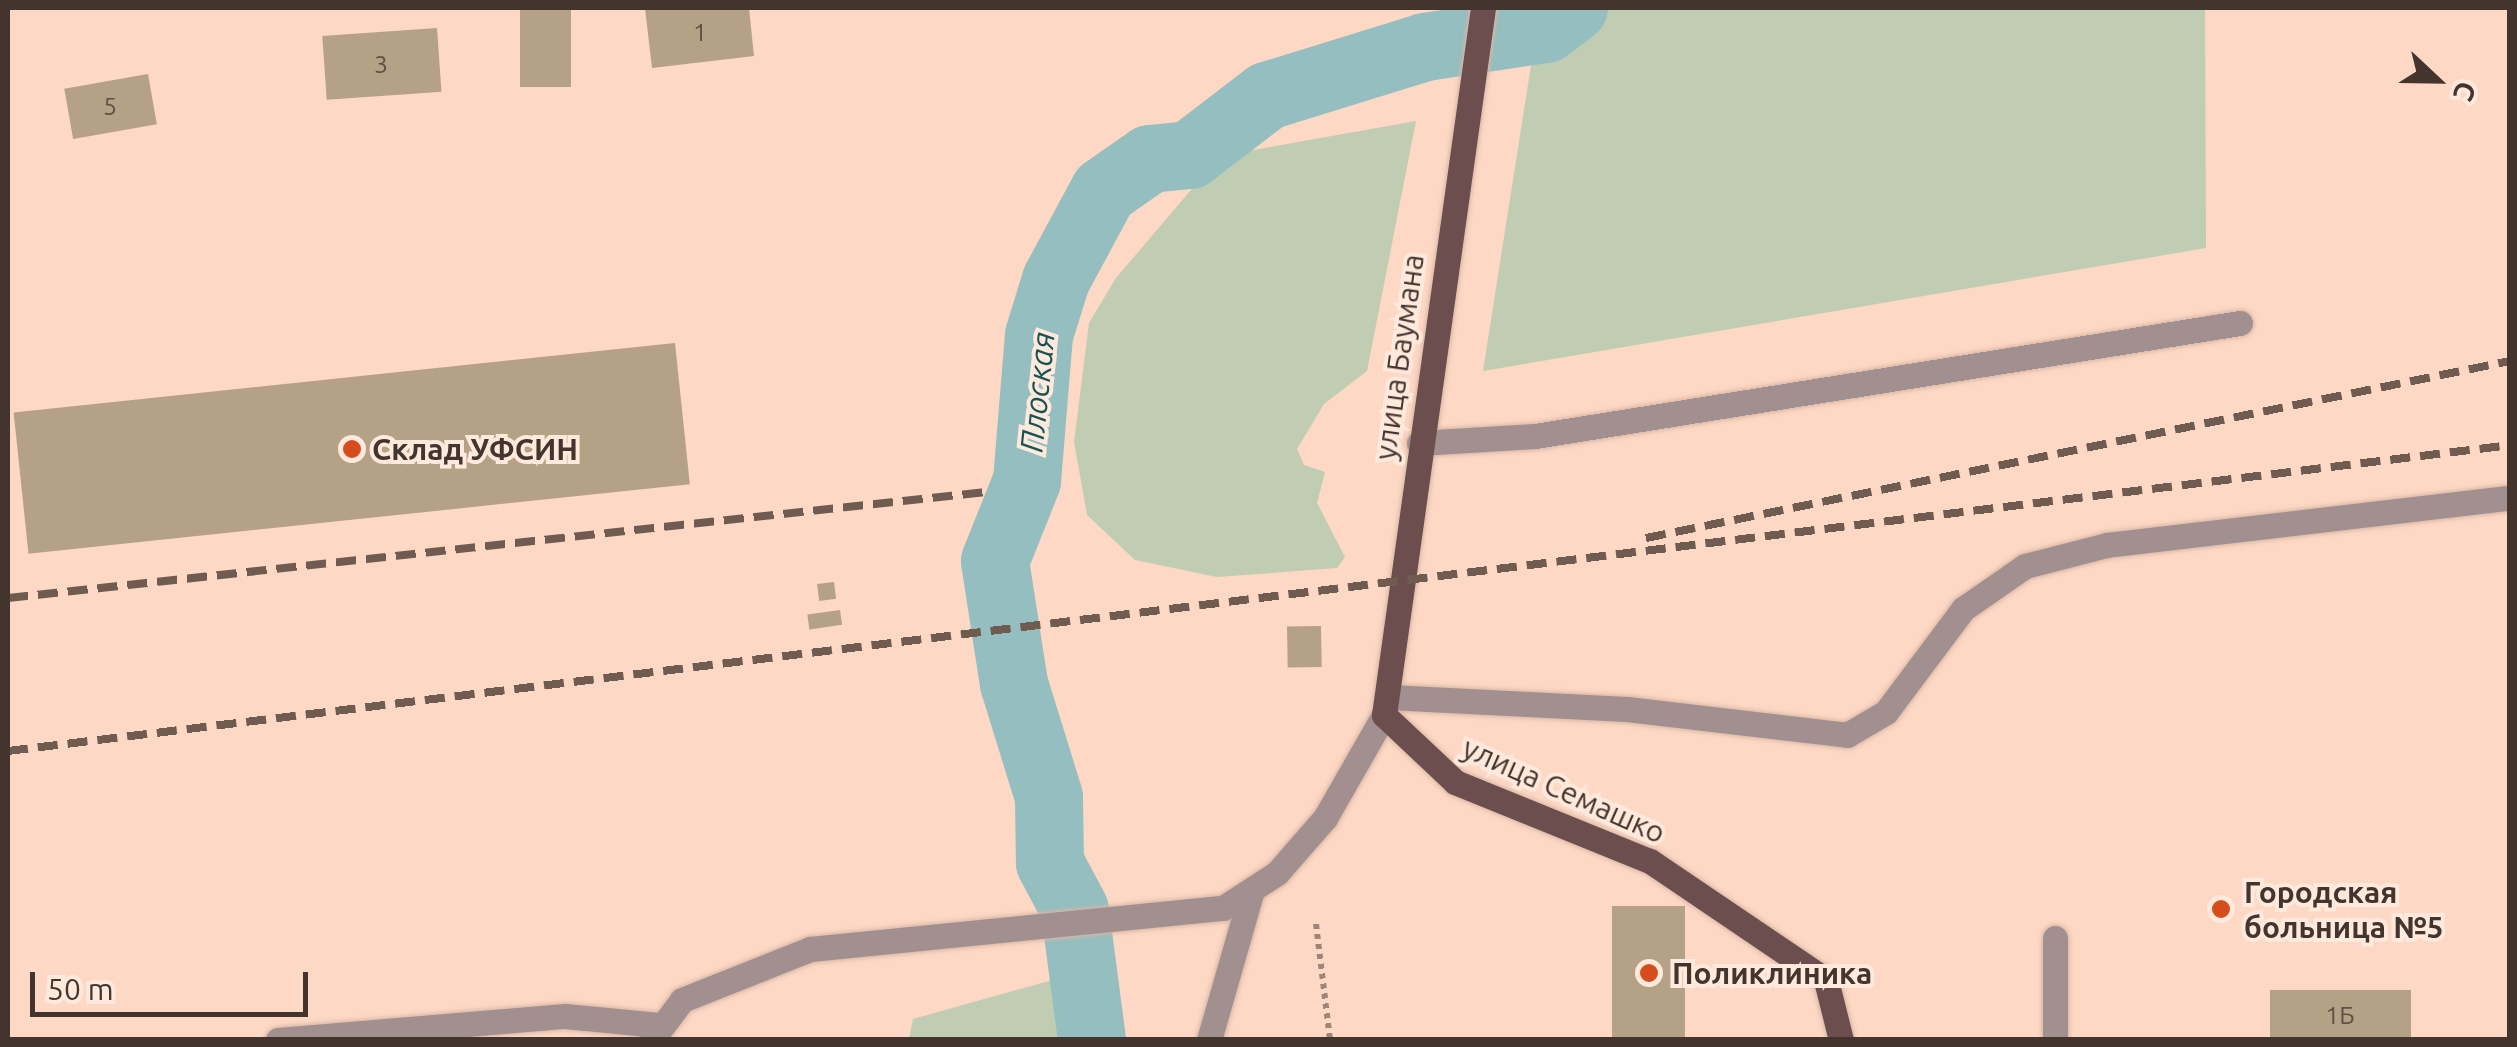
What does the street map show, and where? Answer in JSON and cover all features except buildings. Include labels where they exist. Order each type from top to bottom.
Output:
[{"type":"main road","name":"улица Баумана","points":[[1386,706],[1419,443],[1483,8]]},
{"type":"main road","name":"улица Семашко","points":[[1386,706],[1455,782],[1650,860],[1826,980],[1841,1040]]},
{"type":"street","points":[[1419,443],[1535,436],[2240,323]]},
{"type":"street","points":[[278,1040],[565,1016],[656,1032],[711,985],[810,949],[1120,924],[1223,908],[1251,894],[1348,788],[1386,706],[1627,709],[1848,735],[1886,712],[1993,580],[2051,556],[2510,498]]},
{"type":"street","points":[[1209,1040],[1251,894]]},
{"type":"street","points":[[2055,938],[2055,1040]]},
{"type":"path","points":[[1316,924],[1330,1040]]},
{"type":"green space","points":[[1540,8],[2205,8],[2206,248],[1483,371]]},
{"type":"green space","points":[[1416,121],[1367,371],[1324,404],[1297,449],[1304,465],[1325,472],[1317,503],[1345,557],[1337,568],[1217,577],[1135,560],[1087,515],[1074,442],[1089,323],[1116,278],[1208,170],[1242,152]]},
{"type":"green space","points":[[1063,977],[1057,1039],[909,1039],[913,1019]]},
{"type":"waterway","name":"Плоская","points":[[1092,1040],[1075,910],[1050,863],[1049,797],[1014,684],[995,561],[1027,481],[1039,335],[1056,280],[1104,191],[1150,159],[1190,155],[1267,96],[1425,47],[1546,29],[1574,8]]},
{"type":"railway","points":[[1646,538],[2510,361]]},
{"type":"railway","points":[[8,751],[2510,445]]},
{"type":"railway","points":[[8,598],[986,492]]},
{"type":"place","name":"Склад УФСИН","points":[[352,449]]},
{"type":"place","name":"Городская больница №5","points":[[2221,909]]},
{"type":"place","name":"Поликлиника","points":[[1649,973]]}]
